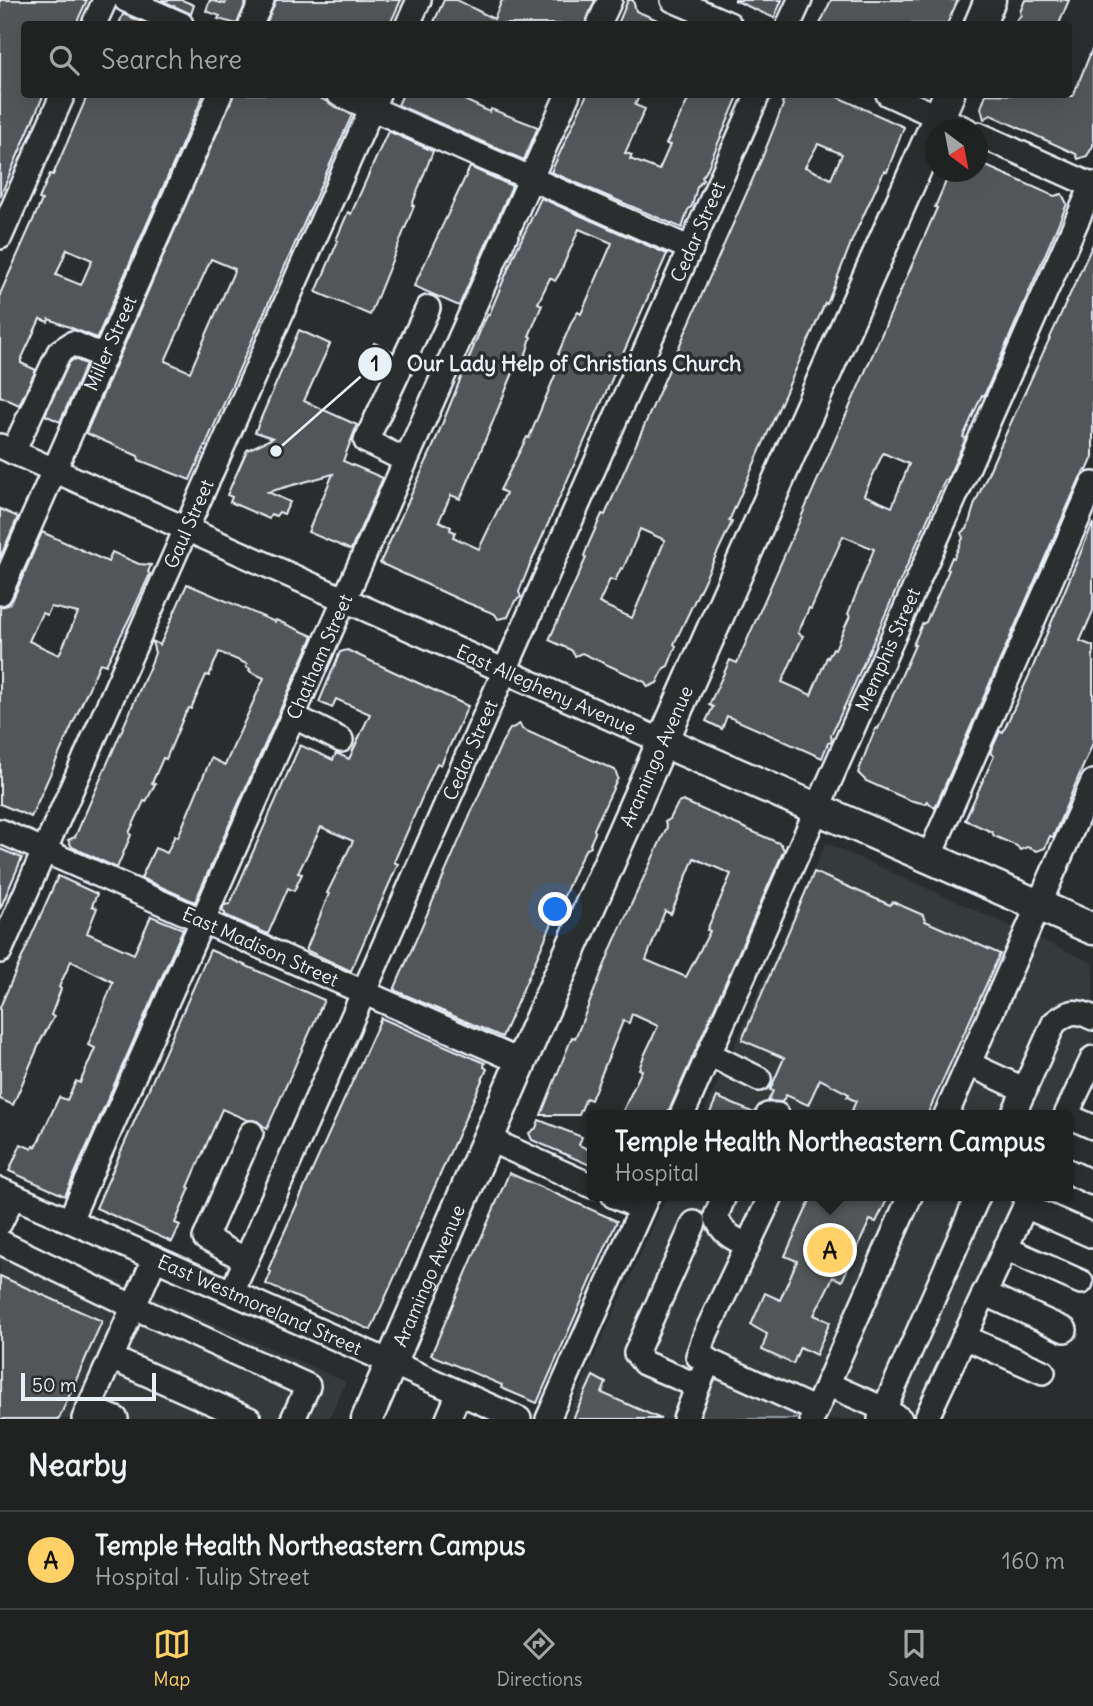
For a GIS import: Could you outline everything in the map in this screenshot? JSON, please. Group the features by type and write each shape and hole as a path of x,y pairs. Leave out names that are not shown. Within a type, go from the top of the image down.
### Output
{"main road":[{"path":"980,21 990,0"},
{"name":"Aramingo Avenue","path":"367,1419 521,1062 944,106"},
{"name":"East Allegheny Avenue","path":"664,742 1093,929"}],"street":[{"path":"95,21 105,0"},
{"path":"126,0 174,21"},
{"path":"252,21 262,0"},
{"path":"409,21 419,0"},
{"path":"600,21 610,0"},
{"path":"673,0 722,21"},
{"path":"790,21 800,0"},
{"path":"0,237 61,98"},
{"name":"Miller Street","path":"0,593 218,98"},
{"path":"357,98 375,102 530,180 691,249"},
{"name":"Chatham Street","path":"70,1220 566,98"},
{"name":"Cedar Street","path":"232,1292 756,98"},
{"path":"907,98 944,106 956,119"},
{"name":"Gaul Street","path":"0,951 375,102"},
{"path":"988,139 1093,186"},
{"name":"Memphis Street","path":"684,1110 1093,186"},
{"path":"405,460 366,441 428,308"},
{"path":"6,449 59,352 73,343 104,357"},
{"name":"East Allegheny Avenue","path":"6,449 664,742"},
{"path":"929,857 1093,484"},
{"path":"293,716 341,740"},
{"path":"948,1110 1093,782"},
{"name":"East Madison Street","path":"0,831 521,1062"},
{"path":"1015,1110 1054,1023 1066,1013 1078,1010 1093,1018"},
{"path":"709,1055 759,1079"},
{"path":"969,1063 1025,1090"},
{"path":"1069,1110 1091,1066"},
{"path":"1073,1118 1093,1127"},
{"path":"246,1260 205,1238 251,1133"},
{"path":"488,1139 587,1184"},
{"path":"1073,1173 1093,1183"},
{"path":"0,1223 6,1193"},
{"name":"East Westmoreland Street","path":"6,1193 519,1419"},
{"path":"722,1201 716,1216 720,1228 730,1238 748,1245"},
{"path":"769,1201 706,1333 698,1356 814,1415 908,1201"},
{"path":"827,1384 888,1416 976,1201"},
{"path":"926,1419 1027,1201 1093,1236"},
{"path":"548,1419 644,1202"},
{"path":"694,1223 636,1353 644,1363 698,1386"},
{"path":"0,1242 134,1307 308,1386 293,1419"},
{"path":"1005,1248 1081,1282"},
{"path":"116,1419 87,1413 155,1258"},
{"path":"984,1293 1065,1330"},
{"path":"964,1338 1043,1372"},
{"path":"111,1358 249,1419"},
{"path":"685,1419 709,1360"},
{"path":"448,1419 459,1393"}],"shaded area":[{"path":"826,843 1093,963 1093,1082 1073,1126 1073,1110 705,1110"},
{"path":"665,1201 1040,1201 941,1419 566,1419"},
{"path":"0,1229 346,1382 329,1419 0,1419"},
{"path":"719,1379 797,1415 796,1419 694,1419 711,1381"}],"building":[{"path":"0,0 87,0 77,21 21,21 21,98 42,98 0,197"},
{"path":"161,0 182,0 194,5 191,14"},
{"path":"210,0 225,4 227,0 247,0 238,21 218,19 220,16 206,11"},
{"path":"276,0 401,0 391,21 267,21"},
{"path":"444,0 457,0 494,19 502,0 595,0 586,21 434,21"},
{"path":"628,0 633,0 636,11 660,21 619,21"},
{"path":"734,0 782,0 774,18"},
{"path":"831,0 958,0 948,21 821,21"},
{"path":"1025,0 1069,0 1060,21 1016,21"},
{"path":"123,14 140,21 120,21"},
{"path":"1093,47 1093,146 1087,156 1078,159 1076,154 991,115 984,119 981,108 985,98 1072,96"},
{"path":"86,98 202,98 97,338 49,319 48,322 40,319 21,360 21,363 36,370 19,405 0,396 0,294 42,200 39,199 50,174 53,175","holes":["67,249 92,260 81,285 56,275"]},
{"path":"232,98 320,98 352,115 190,480 139,460 138,456 86,433","holes":["211,259 235,269 190,372 165,361"]},
{"path":"401,98 460,98 490,112 491,109 538,127 524,160 398,105"},
{"path":"585,98 638,98 635,105 645,109 625,153 632,155 630,159 659,170 670,145 666,144 689,98 737,98 702,176 703,180 697,187 682,228 551,172"},
{"path":"786,98 840,98 904,127 887,172 884,171 853,238 827,304 825,303 729,521 732,522 674,644 676,646 668,666 664,668 657,683 648,687 645,682 582,653 575,656 571,650 549,640 586,558 584,556 589,543 602,514 605,515","holes":["818,144 842,154 831,179 805,167","640,529 665,540 632,618 599,603 610,579 615,581 621,568 623,569"]},
{"path":"388,131 433,151 370,315 316,292 348,212 351,214"},
{"path":"470,167 512,186 459,306 414,286"},
{"path":"988,167 1054,196 1062,194 1067,204 984,396 982,395 963,437 966,438 831,735 832,742 828,743 822,758 727,716 722,729 706,721 713,707 709,705 730,660 737,663 937,208 935,207 946,182 988,182","holes":["883,453 909,464 892,507 864,495","843,536 874,549 848,614 850,616 835,649 833,648 827,657 811,695 782,682 803,636 798,633"]},
{"path":"541,198 667,254 529,567 519,592 521,597 515,601 508,617 498,619 495,614 380,563 432,449","holes":["579,229 612,243 581,314 578,312 572,321 558,354 563,356 529,438 527,437 500,490 506,493 479,549 453,537 455,532 450,530 451,527 439,521 451,495 460,499 465,489 516,366 520,368 527,351 531,337 529,336 542,305 538,303 550,278 555,281 560,273"]},
{"path":"1093,244 1093,457 1087,471 1085,470 1080,478 935,808 927,801 926,804 909,800 866,781 858,773 922,624 926,622 952,557 954,558 963,538 961,533 967,529 975,503 997,453"},
{"path":"299,330 330,344 304,401 357,425 343,461 383,478 351,550 308,532 333,474 268,492 290,502 284,514 271,514 269,519 230,502 232,497 227,495 247,450 273,438 255,432"},
{"path":"374,343 392,351 381,376 364,368"},
{"path":"74,359 86,364 60,422 45,415 69,363"},
{"path":"0,509 18,517 0,558"},
{"path":"1093,523 1093,611 1080,641 1093,646 1093,743 1053,837 1050,836 1045,848 1037,851 1027,847 1020,850 994,836 992,832 965,820 994,756 990,753 1000,731 1003,732 1032,669"},
{"path":"42,532 108,562 112,552 139,564 151,565 148,572 150,574 106,665 100,663 31,817 0,804 0,607 8,605","holes":["51,607 78,613 59,655 29,641 42,613 47,615"]},
{"path":"187,584 313,636 195,902 141,878 155,848 167,853 175,835 178,837 211,758 225,765 264,678 249,671 247,664 219,652 191,709 189,708 184,716 166,759 163,758 152,783 155,784 129,833 131,835 117,868 72,847 68,840 75,837 150,666 155,653 152,641 160,645"},
{"path":"347,650 468,706 441,765 437,763 394,862 398,864 351,971 306,950 329,894 327,893 353,841 321,827 298,873 302,874 294,891 288,888 268,934 225,915 222,911 224,905 230,904 300,745 333,760 336,753 349,759 370,714 336,699 332,708 319,702 340,652"},
{"path":"520,724 522,729 615,770 618,778 594,829 591,847 585,850 578,864 502,1037 394,990 502,742 510,729"},
{"path":"683,801 781,844 784,850 669,1110 623,1110 658,1026 632,1014 629,1023 623,1021 591,1100 586,1098 579,1115 541,1115 572,1037 575,1038 613,944 667,827 665,822 670,819 678,803","holes":["694,858 731,874 707,930 710,931 686,977 646,960 665,911 671,914"]},
{"path":"0,849 22,858 0,909"},
{"path":"814,872 890,905 893,902 923,915 925,921 1000,954 929,1110 852,1110 856,1101 847,1097 849,1094 820,1079 808,1105 786,1095 782,1102 768,1101 784,1058 742,1040"},
{"path":"58,876 97,894 92,906 97,908 87,933 134,954 151,916 183,929 65,1196 9,1171 21,1144 32,1149 33,1146 36,1147 59,1097 67,1100 76,1081 80,1083 95,1048 88,1045 113,982 71,961 59,987 61,989 51,1015 54,1017 13,1105 0,1099 0,1007"},
{"path":"210,950 324,1000 267,1129 257,1121 247,1120 222,1109 188,1187 190,1188 175,1223 180,1225 172,1242 96,1208"},
{"path":"381,1018 485,1063 484,1067 487,1069 371,1330 266,1284 271,1272 268,1270 279,1244"},
{"path":"717,1097 747,1110 711,1110"},
{"path":"539,1120 582,1137 579,1145 587,1149 587,1164 532,1140 529,1133 536,1128"},
{"path":"509,1173 617,1221 537,1403 431,1355"},
{"path":"810,1201 886,1201 876,1222 870,1220 842,1281 833,1277 814,1315 830,1322 816,1355 800,1347 793,1364 762,1350 767,1334 751,1325 765,1293 780,1300 797,1261 785,1256"},
{"path":"0,1276 102,1321 59,1419 0,1419"},
{"path":"593,1376 606,1383 602,1393 661,1419 573,1419"}],"place":[{"name":"Our Lady Help of Christians Church","path":"276,451"},
{"name":"Temple Health Northeastern Campus","path":"830,1250"}]}
